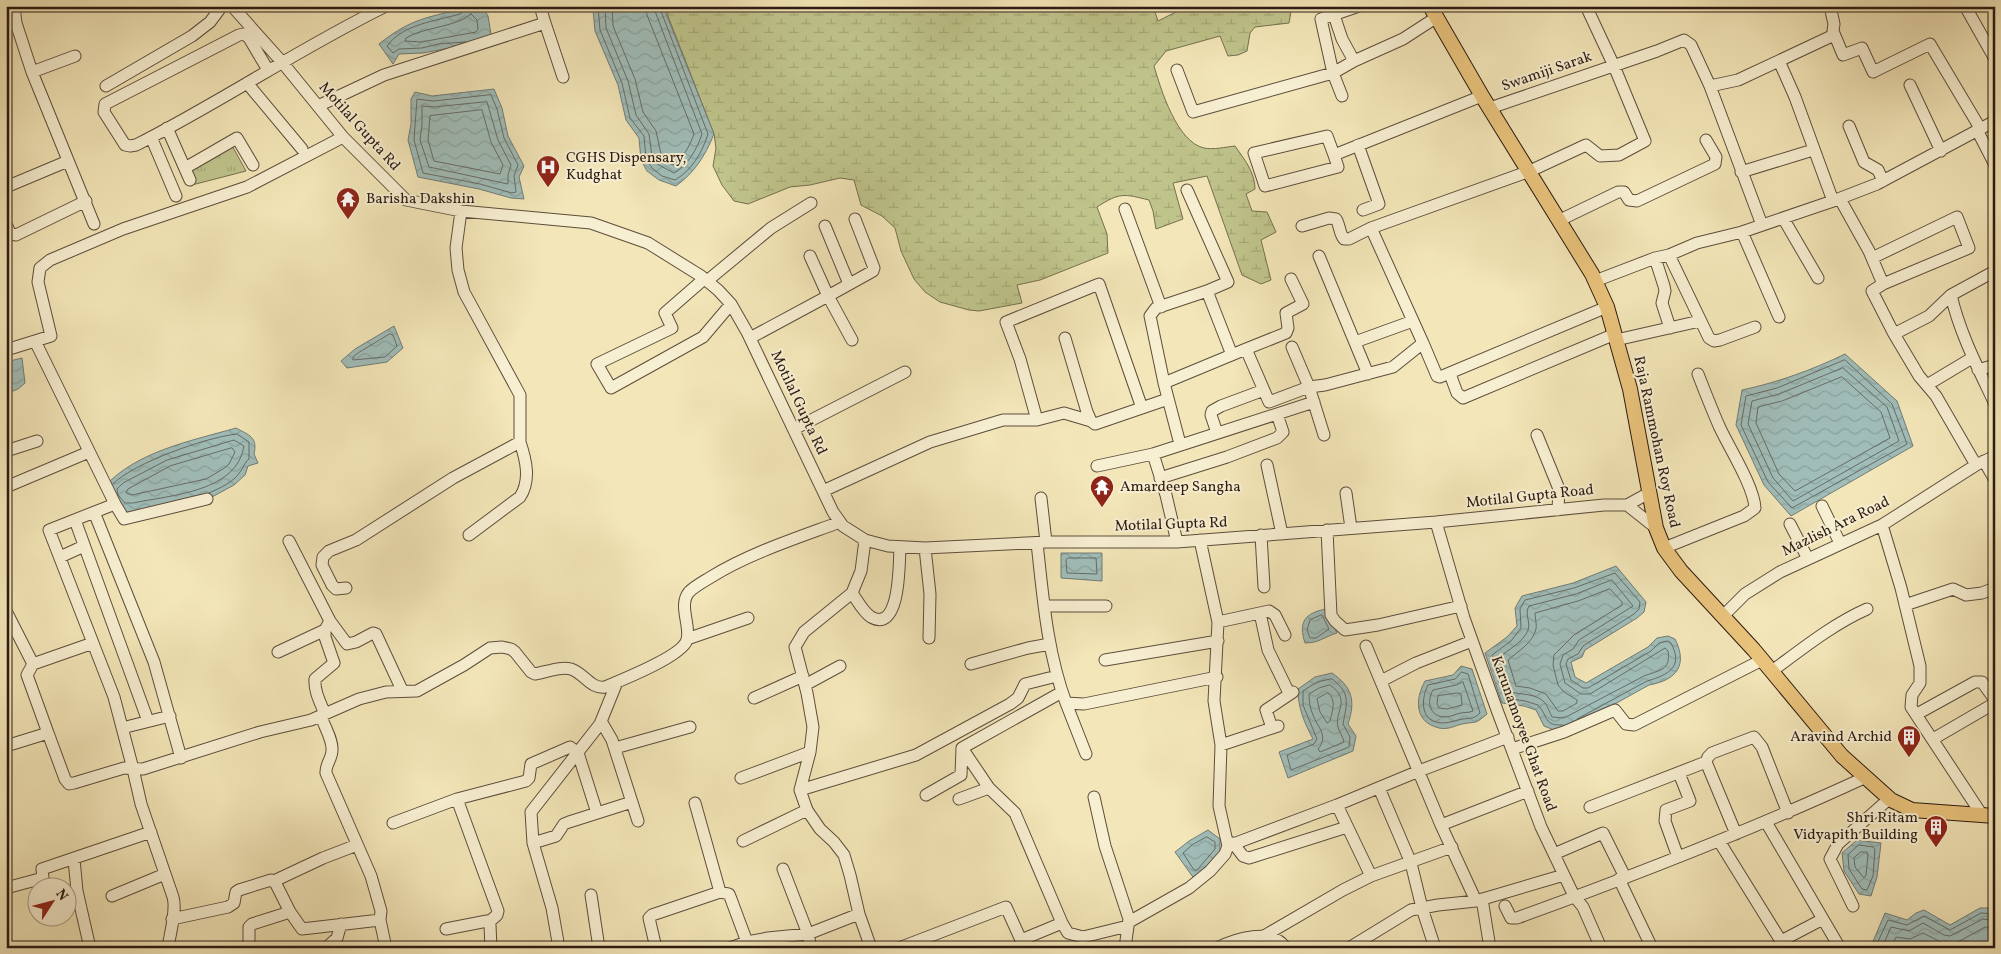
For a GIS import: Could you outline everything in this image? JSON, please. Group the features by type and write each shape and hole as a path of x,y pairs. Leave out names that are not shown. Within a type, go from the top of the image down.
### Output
{"main road":[{"name":"Raja Rammohan Roy Road","path":"1434,12 1486,102 1560,220 1595,281 1608,308 1630,389 1656,528 1664,548 1680,571 1772,671 1842,756 1890,798 1912,810 1989,815"}],"street":[{"path":"14,6 16,23 32,72 94,224"},
{"path":"106,86 192,36 210,22 222,6"},
{"path":"268,70 248,38 244,34 239,35 104,104 104,112 125,145 130,146 151,137 338,30 386,6"},
{"path":"540,6 564,77"},
{"path":"1342,96 1333,73 1321,19 1333,10 1359,6"},
{"path":"1586,6 1614,66"},
{"path":"1830,6 1834,35 1843,55 1862,48 1873,72 1930,44 1978,129 1995,165"},
{"path":"1965,6 1995,58"},
{"name":"Motilal Gupta Rd","path":"236,7 343,137 406,200 461,211 592,223 648,243 706,280 731,304 750,338 833,512 843,526 865,540 888,546 925,548 1041,542 1177,542 1436,522"},
{"path":"1333,10 1342,39 1354,61"},
{"path":"1177,70 1193,112 1333,73 1354,61 1403,39 1434,12"},
{"path":"318,106 384,75 545,24"},
{"path":"1762,225 1710,86 1738,80 1834,35"},
{"name":"Swamiji Sarak","path":"1334,155 1358,145 1486,102 1614,66 1684,40 1691,45 1710,86"},
{"path":"32,72 75,56"},
{"path":"1779,61 1795,97 1813,150 1836,200 1872,258 1882,284"},
{"name":"Swamiji Sarak","path":"1530,171 1586,145 1600,156 1619,155 1645,141 1614,66"},
{"path":"247,83 302,149"},
{"path":"1910,85 1941,151"},
{"path":"1595,281 1697,243 1742,232 1836,200 1883,181 1995,121"},
{"path":"1849,126 1864,162 1878,170 1883,181"},
{"path":"167,128 190,180"},
{"path":"1327,136 1334,155 1338,167 1265,186 1254,153 1327,136"},
{"path":"151,137 176,196"},
{"path":"6,350 51,336 38,282 40,268 50,260 123,229 247,187 343,137"},
{"path":"185,168 237,138 253,165"},
{"path":"1560,220 1618,192 1624,192 1629,200 1637,201 1678,184 1715,164 1716,157 1706,140"},
{"path":"1358,145 1379,204 1363,210"},
{"path":"1741,172 1813,150"},
{"path":"6,187 68,161"},
{"path":"1302,226 1329,218 1336,219 1344,239 1348,239 1371,228 1530,171"},
{"path":"1180,444 1164,383 1150,316 1153,310 1228,282 1187,190"},
{"path":"6,224 10,233 16,235 86,201"},
{"path":"731,304 703,337 611,388 597,364 672,328 665,313 771,228 811,203"},
{"path":"1125,209 1161,307"},
{"path":"461,211 456,248 458,270 464,292 520,395 520,442 526,463 527,478 525,490 520,497 469,535"},
{"path":"1872,258 1956,217 1969,248 1882,284 1872,291 1894,334 1980,463 1995,480"},
{"path":"1783,218 1818,278"},
{"path":"750,338 868,275 874,269 855,219"},
{"path":"825,226 849,284"},
{"path":"1371,228 1437,376 1450,374 1608,308"},
{"path":"1742,232 1779,317"},
{"path":"1669,254 1709,338 1714,341 1755,327"},
{"path":"810,256 828,296 852,340"},
{"path":"1319,256 1368,374"},
{"path":"1655,258 1664,286 1665,291 1662,303 1670,328"},
{"path":"1894,334 1930,316 1951,295 1995,271"},
{"path":"1164,383 1286,333 1288,328 1286,313 1303,304 1292,278"},
{"path":"1037,420 1020,359 1006,322 1098,284 1142,408"},
{"path":"1207,291 1232,355"},
{"path":"1951,295 1956,320 1995,404"},
{"path":"1355,342 1413,321"},
{"path":"1450,374 1457,393 1463,398 1616,337 1700,321"},
{"path":"1065,338 1091,421"},
{"path":"35,341 124,519 207,499"},
{"path":"1246,349 1269,402 1309,388 1393,366 1423,343"},
{"path":"1292,347 1309,388 1324,435"},
{"path":"1928,385 1972,358"},
{"path":"1978,370 1995,365"},
{"path":"794,430 905,372"},
{"path":"1664,548 1744,516 1755,508 1751,494 1720,428 1698,374"},
{"path":"1217,433 1211,415 1212,411 1264,390"},
{"path":"823,491 930,442 1003,420 1037,420 1064,413 1095,424 1103,423 1168,399"},
{"path":"1097,466 1152,454 1314,402"},
{"path":"1160,478 1227,457 1277,438 1283,432 1277,414"},
{"path":"1537,435 1559,490 1558,510"},
{"path":"6,451 37,440"},
{"path":"346,588 336,589 322,565 323,557 329,551 356,540 453,478 520,442"},
{"path":"6,486 89,452"},
{"path":"1152,454 1177,542"},
{"name":"Mazlish Ara Road","path":"1722,617 1745,594 1780,572 1882,525 1980,463 1995,456"},
{"path":"1267,465 1282,534"},
{"path":"1346,493 1351,528"},
{"name":"Motilal Gupta Road","path":"1436,522 1604,505 1627,505 1649,493"},
{"path":"1041,498 1044,606 1050,644 1057,676 1086,754"},
{"path":"115,504 49,530 114,697 134,769 140,804 176,907 172,918 168,948"},
{"path":"1627,505 1656,528"},
{"path":"1822,506 1840,543"},
{"path":"94,512 154,662 181,758"},
{"path":"75,520 148,721"},
{"path":"93,643 33,664 27,674 65,779 69,784 124,768 143,769 260,732 311,720 358,699 402,690 417,691 490,648 502,647 515,652 531,672 535,674 568,669 573,670 599,688 617,682 678,652 683,647 687,639 685,620 686,596 695,586 722,570 765,551 840,522"},
{"name":"Karunamoyee Ghat Road","path":"1436,522 1472,641 1528,791 1554,854 1574,896 1583,907 1601,948"},
{"path":"1790,524 1808,558"},
{"path":"1882,525 1905,605 1921,672 1920,683 1912,695 1911,707 1989,815"},
{"path":"1327,530 1331,614 1335,621 1345,630 1378,625 1461,606"},
{"path":"1261,535 1264,587"},
{"path":"865,540 861,570 852,593 799,638 795,647 813,727 810,752 800,790 807,810 820,829 844,855 859,914 871,948"},
{"path":"1200,540 1218,622 1214,701 1221,745 1219,806 1231,845 1243,856 1249,858 1348,827"},
{"path":"290,541 328,626 347,644 376,634 402,690"},
{"path":"60,557 84,546"},
{"path":"852,593 866,613 872,618 886,617 891,612 896,597 900,547"},
{"path":"925,548 930,594 929,638"},
{"path":"1905,605 1953,589 1966,595 1982,594 1995,588"},
{"path":"1044,606 1106,606"},
{"path":"1772,671 1806,645 1848,618 1867,609"},
{"path":"6,611 33,664"},
{"path":"1218,622 1272,612 1285,635"},
{"path":"1221,745 1275,727 1266,710 1291,691 1268,650 1260,613"},
{"path":"687,639 748,618"},
{"path":"278,652 328,626"},
{"path":"328,626 325,637 334,663 315,679 314,685 333,748 326,773 371,876 381,911 380,920 386,948"},
{"path":"1105,660 1218,641"},
{"path":"1381,681 1416,663 1472,641"},
{"path":"971,664 1028,648 1050,644"},
{"path":"1366,646 1441,825 1479,900 1490,948"},
{"path":"1512,749 1564,732 1615,710 1626,724 1634,725 1762,660"},
{"path":"754,698 804,681 840,666"},
{"path":"800,790 916,755 1010,704 1018,698 1025,684 1057,676"},
{"path":"962,748 1064,697 1084,704 1216,677"},
{"path":"559,948 552,908 533,843 530,812 578,753 601,721 617,682"},
{"path":"1917,714 1975,682 1982,682 1995,702 1933,739"},
{"path":"122,728 170,716"},
{"path":"601,721 615,748 638,821"},
{"path":"615,748 690,727"},
{"path":"6,746 48,733"},
{"path":"962,748 989,788 1015,813 1068,933 1083,937 1128,924 1189,888 1210,871 1231,845 1337,805 1419,770 1508,737"},
{"path":"1590,807 1706,762 1712,753 1754,737 1762,747 1788,813"},
{"path":"393,823 458,799 526,781 529,778 531,764 567,748 574,748 578,753 596,813"},
{"path":"926,795 961,775 962,748"},
{"path":"741,778 810,752"},
{"path":"1706,762 1736,834"},
{"path":"1678,857 1664,821 1666,810 1690,801 1679,773"},
{"path":"1506,906 1509,916 1514,919 1719,841 1866,778"},
{"path":"959,799 989,788"},
{"path":"1379,788 1411,863 1422,908 1435,948"},
{"path":"1441,825 1528,791"},
{"path":"1094,797 1102,838 1128,924 1125,948"},
{"path":"1853,906 1830,859 1838,844 1890,798"},
{"path":"446,929 484,921 489,922 497,916 498,911 458,799"},
{"path":"533,843 556,836 564,824 632,802"},
{"path":"695,803 720,892"},
{"path":"1337,805 1371,876"},
{"path":"743,841 807,810"},
{"path":"1766,822 1837,943"},
{"path":"6,888 43,878 42,869 151,832"},
{"path":"1554,854 1603,833 1652,948"},
{"path":"1719,841 1781,941 1823,918"},
{"path":"172,918 228,907 234,903 236,892 239,890 267,880 274,881 323,858 357,845"},
{"path":"1217,948 1228,942 1264,936 1371,876 1452,847"},
{"path":"74,859 77,891 90,948"},
{"path":"783,869 808,934 811,948"},
{"path":"112,896 165,874"},
{"path":"1349,948 1411,910 1479,900 1564,875"},
{"path":"274,881 290,912 302,929 380,920"},
{"path":"656,948 649,918 652,915 720,892 729,894 747,942"},
{"path":"591,895 599,948"},
{"path":"899,948 1006,907 1021,940 1062,923"},
{"path":"248,948 249,927 252,924 290,912"},
{"path":"730,948 747,942 808,934 859,914"},
{"path":"489,922 490,948"},
{"path":"326,948 337,938 341,924"},
{"path":"1264,936 1283,943 1286,948"}],"green space":[{"path":"664,6 1153,6 1158,21 1176,12 1181,6 1292,6 1289,23 1255,27 1250,33 1247,51 1238,55 1228,56 1220,36 1166,51 1154,66 1166,101 1178,126 1186,136 1194,144 1204,148 1216,149 1235,146 1248,166 1255,183 1255,189 1246,194 1252,211 1267,212 1276,232 1261,240 1271,280 1261,284 1242,275 1207,176 1173,183 1183,219 1156,229 1149,200 1134,196 1122,196 1111,199 1097,207 1107,234 1108,253 1040,280 1017,285 1022,303 979,311 940,302 925,292 914,279 901,251 895,228 882,216 861,205 854,180 840,178 810,185 790,187 748,204 734,201 722,185 713,166 716,148 714,134"},
{"path":"230,142 246,171 188,186 183,165"}],"water":[{"path":"463,6 482,6 488,16 491,34 482,42 423,53 399,54 393,64 379,44 389,36 416,21 458,10"},
{"path":"596,6 663,6 714,134 699,163 676,186 659,180 647,171 641,160 639,138 626,120 618,85 595,31 593,9"},
{"path":"494,89 502,108 508,136 524,166 519,177 524,199 511,198 479,189 418,177 408,140 411,124 411,99 415,92 432,96"},
{"path":"394,326 403,348 387,362 347,368 341,361 355,349"},
{"path":"1845,354 1897,401 1913,446 1791,516 1764,485 1736,425 1742,390 1795,375"},
{"path":"22,358 25,383 18,389 6,394 6,362"},
{"path":"236,428 253,440 255,444 254,454 258,463 248,466 245,475 234,485 212,497 134,514 120,514 104,487 132,464 148,456 183,443"},
{"path":"1061,553 1102,553 1102,581 1061,578"},
{"path":"1616,566 1646,602 1644,612 1585,650 1582,657 1571,662 1575,677 1586,683 1648,647 1657,638 1668,636 1675,639 1679,648 1680,664 1673,675 1659,683 1649,685 1568,730 1554,730 1544,726 1536,710 1502,703 1485,653 1507,637 1517,626 1515,608 1522,596 1573,583"},
{"path":"1326,609 1337,633 1318,641 1305,643 1302,629 1305,620 1313,613"},
{"path":"1461,666 1472,669 1487,714 1476,722 1448,728 1439,728 1431,725 1421,715 1418,702 1425,681 1453,675"},
{"path":"1332,673 1348,689 1352,701 1348,724 1356,736 1353,751 1288,778 1279,752 1313,739 1302,715 1298,689 1315,677"},
{"path":"1208,830 1220,839 1220,851 1195,880 1175,852"},
{"path":"1857,840 1881,843 1877,877 1871,896 1859,894 1844,871 1842,853"},
{"path":"1980,908 1995,910 1995,948 1855,948 1855,945 1872,944 1885,913 1907,920 1924,910 1950,925"}],"place":[{"name":"CGHS Dispensary, Kudghat","path":"548,188"},
{"name":"Barisha Dakshin","path":"348,220"},
{"name":"Amardeep Sangha","path":"1102,508"},
{"name":"Aravind Archid","path":"1909,758"},
{"name":"Shri Ritam Vidyapith Building","path":"1936,848"}]}
